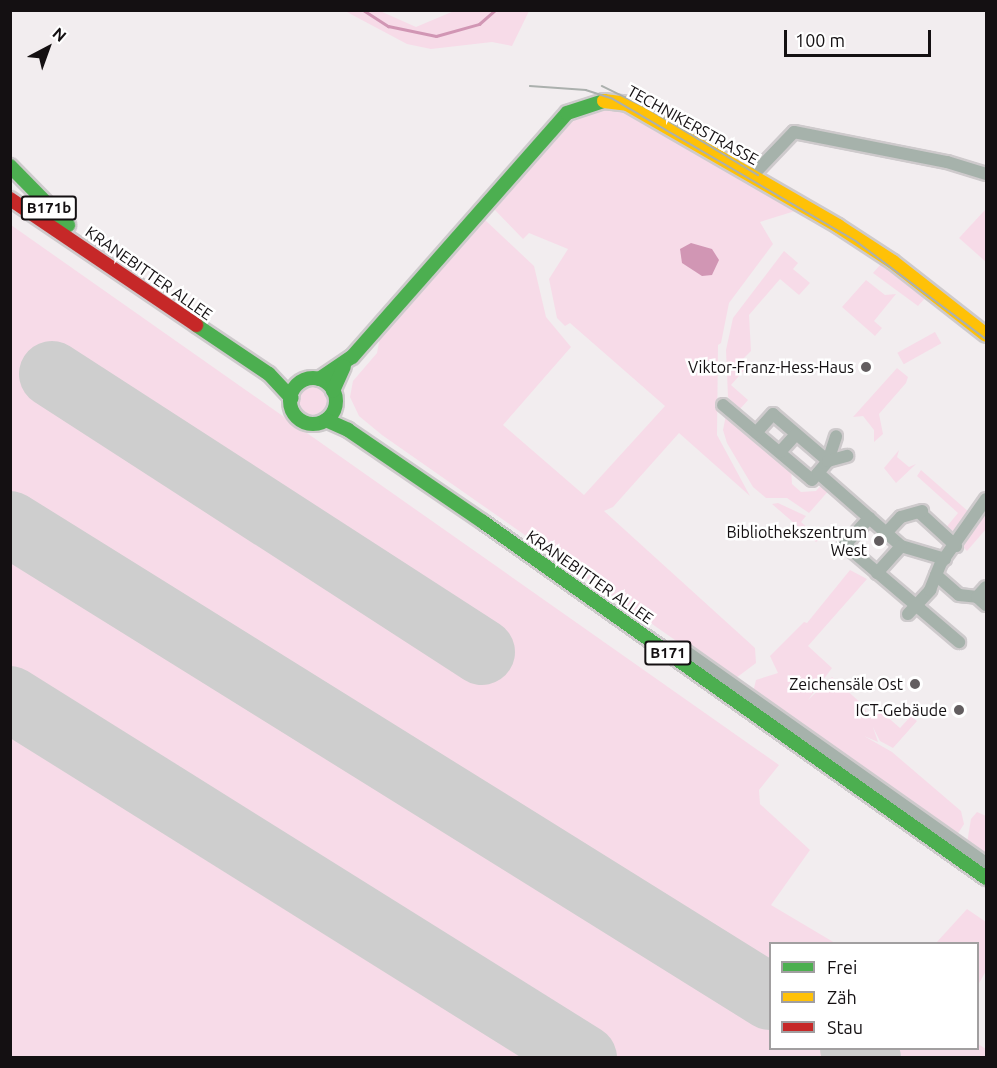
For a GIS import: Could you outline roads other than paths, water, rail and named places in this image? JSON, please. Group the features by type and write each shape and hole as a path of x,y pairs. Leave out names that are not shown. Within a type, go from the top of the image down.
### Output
{"main road":[{"name":"TECHNIKERSTRASSE","path":"333,391 344,366 563,118 581,104 604,100 627,104 881,254 987,335"},
{"name":"B171b","path":"10,166 86,249"},
{"name":"KRANEBITTER ALLEE","path":"10,198 268,374 291,398"},
{"name":"TECHNIKERSTRASSE","path":"319,379 344,366"},
{"name":"KRANEBITTER ALLEE","path":"268,374 300,382"},
{"name":"B171","path":"300,382 319,379"},
{"path":"319,379 333,391"},
{"path":"291,398 300,382"},
{"name":"B171","path":"333,391 335,408"},
{"name":"B171","path":"291,398 293,412 303,422 326,420"},
{"name":"KRANEBITTER ALLEE","path":"335,408 348,430"},
{"path":"326,420 335,408"},
{"name":"KRANEBITTER ALLEE","path":"326,420 348,430 987,878"}],"street":[{"path":"752,176 794,132 947,162 987,174"},
{"path":"723,405 812,480 828,461 836,436"},
{"path":"757,432 773,414 828,461"},
{"path":"780,452 796,434"},
{"path":"828,461 847,456"},
{"path":"818,473 901,546 945,559"},
{"path":"908,614 987,499"},
{"path":"886,533 900,515 921,512 956,546"},
{"path":"869,518 845,545 959,642"},
{"path":"877,573 901,546"},
{"path":"936,575 959,595 982,601 987,587"},
{"path":"684,650 987,863"}],"waterway":[{"path":"363,10 388,26 436,36 479,24 495,10"}],"tram line":[{"path":"530,86 586,90 613,99 856,241 986,339"},
{"path":"602,86 647,108 758,175"}],"place":[{"name":"Viktor-Franz-Hess-Haus","path":"866,367"},
{"name":"Bibliothekszentrum West","path":"879,541"},
{"name":"Zeichensäle Ost","path":"915,684"},
{"name":"ICT-Gebäude","path":"959,710"}]}
